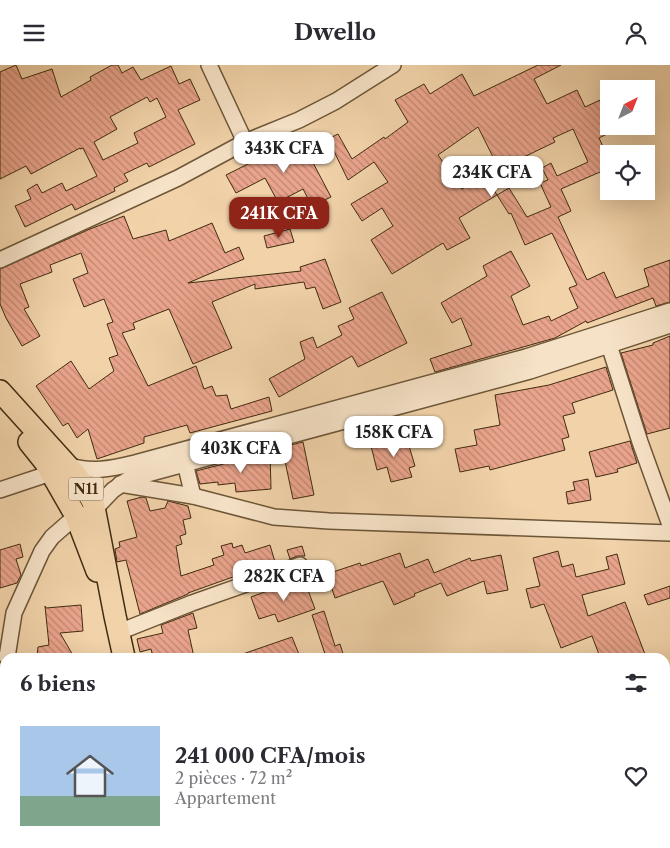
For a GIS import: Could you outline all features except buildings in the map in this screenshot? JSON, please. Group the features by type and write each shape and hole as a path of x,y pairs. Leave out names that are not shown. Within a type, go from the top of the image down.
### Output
{"highway":[{"name":"N11","path":"0,391 56,471"},
{"name":"N11","path":"0,410 45,462 56,471 84,486 86,513 123,653"}],"street":[{"path":"208,65 245,143"},
{"path":"0,260 178,178 245,143 299,120 336,101 393,65"},
{"path":"0,490 56,471 105,470 135,463 526,357 670,311"},
{"path":"9,653 14,613 35,565 52,537 86,513 120,484 140,475 530,371 670,325"},
{"path":"609,345 640,442 670,525"},
{"path":"186,463 193,496"},
{"path":"120,484 193,496 274,517 329,521 670,533"},
{"path":"117,624 200,600 300,565"}]}
